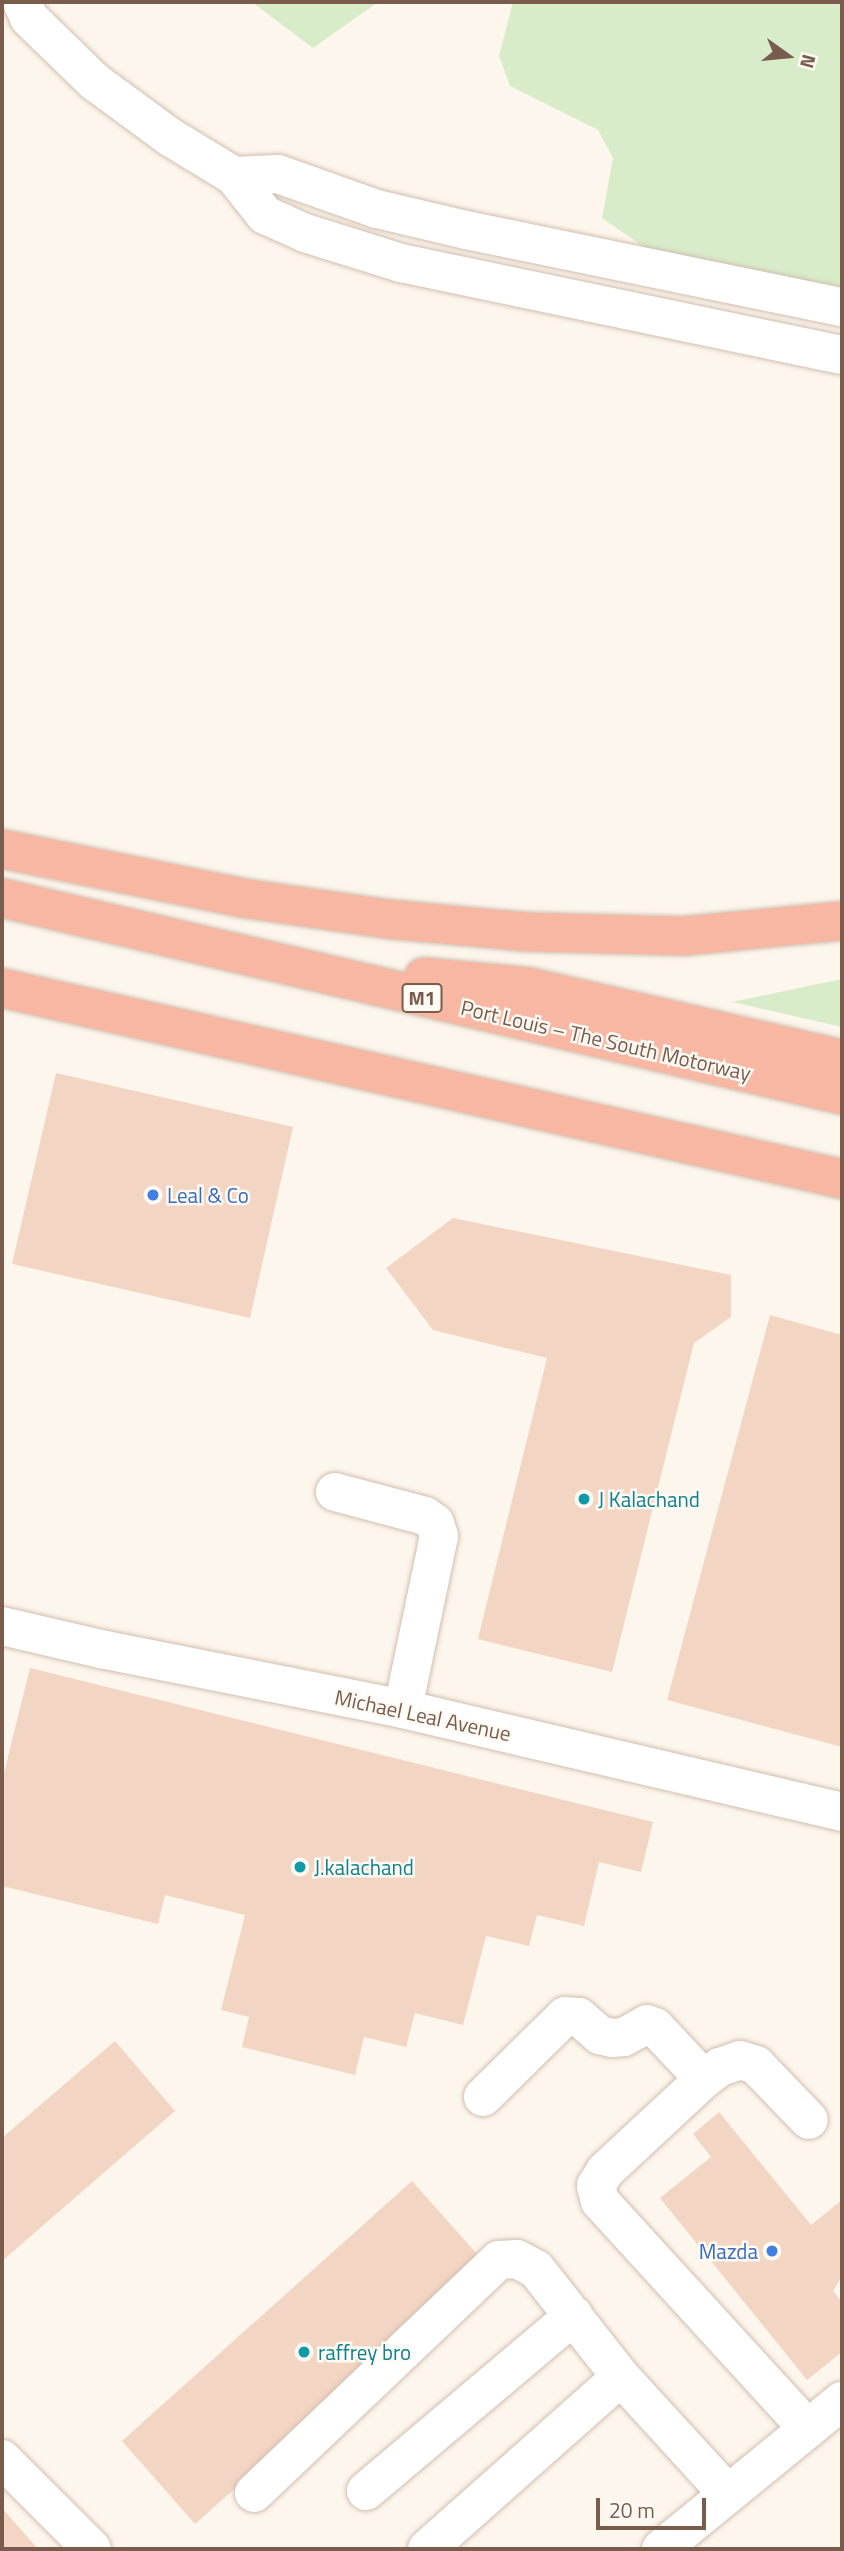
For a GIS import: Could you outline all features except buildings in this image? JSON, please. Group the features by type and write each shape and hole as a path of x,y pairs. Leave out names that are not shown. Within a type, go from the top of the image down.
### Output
{"highway":[{"path":"2,849 242,898 387,919 527,932 683,936 842,921"},
{"name":"Port Louis – The South Motorway","path":"2,898 842,1095"},
{"path":"272,963 529,987 842,1059"},
{"path":"2,988 842,1179"}],"street":[{"path":"17,10 94,82 170,137 234,176 265,215 347,247 438,271 842,355"},
{"path":"234,176 278,174 377,209 466,230 842,307"},
{"path":"335,1492 425,1516 436,1523 439,1536 403,1709"},
{"name":"Michael Leal Avenue","path":"2,1626 101,1649 403,1709 842,1812"},
{"path":"483,2097 565,2016 579,2017 600,2035 612,2038 624,2038 647,2024 655,2027 704,2079"},
{"path":"808,2429 600,2201 596,2186 605,2171 704,2079 720,2067 740,2060 756,2065 809,2120"},
{"path":"254,2493 499,2260 517,2259 536,2269 621,2377 727,2493"},
{"path":"366,2491 574,2315"},
{"path":"427,2549 621,2377"},
{"path":"661,2549 842,2400"},
{"path":"2,2459 92,2549"}],"green space":[{"path":"252,2 378,2 313,48"},
{"path":"513,2 842,2 842,291 654,254 602,218 613,158 598,130 510,86 499,56"},
{"path":"842,979 842,1027 732,1002"}],"place":[{"name":"Leal & Co","path":"153,1195"},
{"name":"J Kalachand","path":"584,1499"},
{"name":"J.kalachand","path":"300,1867"},
{"name":"Mazda","path":"772,2251"},
{"name":"raffrey bro","path":"304,2352"}]}
